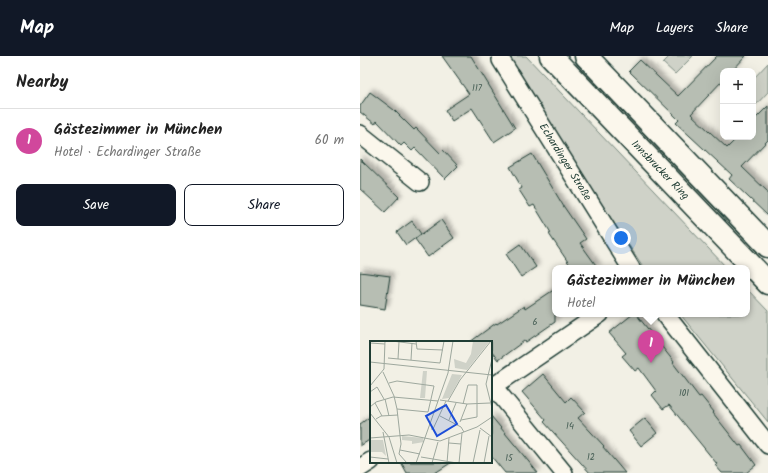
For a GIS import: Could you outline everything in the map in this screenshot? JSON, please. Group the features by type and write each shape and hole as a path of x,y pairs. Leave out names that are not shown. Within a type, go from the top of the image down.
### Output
{"main road":[{"name":"Innsbrucker Ring","path":"551,56 768,283"},
{"path":"586,56 768,246"}],"street":[{"name":"Echardinger Straße","path":"501,56 501,60 629,265"},
{"path":"360,134 420,182"},
{"path":"564,473 492,387 596,317"},
{"path":"667,317 768,445"},
{"path":"360,468 370,462"}],"shaded area":[{"path":"511,56 526,56 724,265 642,265 510,66"},
{"path":"670,56 693,56 675,74 663,63"},
{"path":"768,63 768,92 756,105 756,104 756,76"},
{"path":"750,292 768,311 768,422 682,317 750,317"}],"building":[{"path":"442,56 471,56 515,128 494,142 472,108 452,121 445,110 469,94"},
{"path":"717,56 746,56 735,68 720,68 720,83 691,114 727,148 735,140 756,140 756,118 768,106 768,140 742,167 768,192 768,216 729,179 732,175 676,123 679,120 629,71 640,60 678,96"},
{"path":"370,92 394,110 414,130 416,128 440,153 443,150 458,166 445,179 415,148 412,151 404,143 401,146 377,121 375,124 360,112 360,106"},
{"path":"532,154 564,207 586,239 580,243 596,265 570,265 549,234 551,233 534,205 530,207 519,190 522,188 510,167"},
{"path":"360,159 399,197 385,212 360,189"},
{"path":"441,220 454,238 428,257 415,239"},
{"path":"412,221 421,234 406,245 397,232"},
{"path":"520,244 536,267 521,277 506,254"},
{"path":"360,272 390,276 385,309 360,305"},
{"path":"552,291 552,317 555,317 555,322 526,342 524,341 498,360 492,352 492,341 471,341 496,323 497,324 524,306 525,309"},
{"path":"629,317 638,317 674,362 673,363 699,397 701,396 739,446 741,445 756,465 746,473 722,473 715,465 717,464 669,405 663,409 652,395 656,391 639,368 635,371 622,356 626,353 609,333"},
{"path":"543,374 566,402 571,397 585,412 578,418 604,446 603,447 625,473 590,473 544,422 546,420 522,392"},
{"path":"370,417 370,440 360,446 360,424"},
{"path":"492,417 538,473 505,473 492,457"},
{"path":"645,418 657,433 641,446 629,431"},
{"path":"402,463 450,463 435,473 407,473"}],"place":[{"name":"Gästezimmer in München","path":"651,363"}]}
